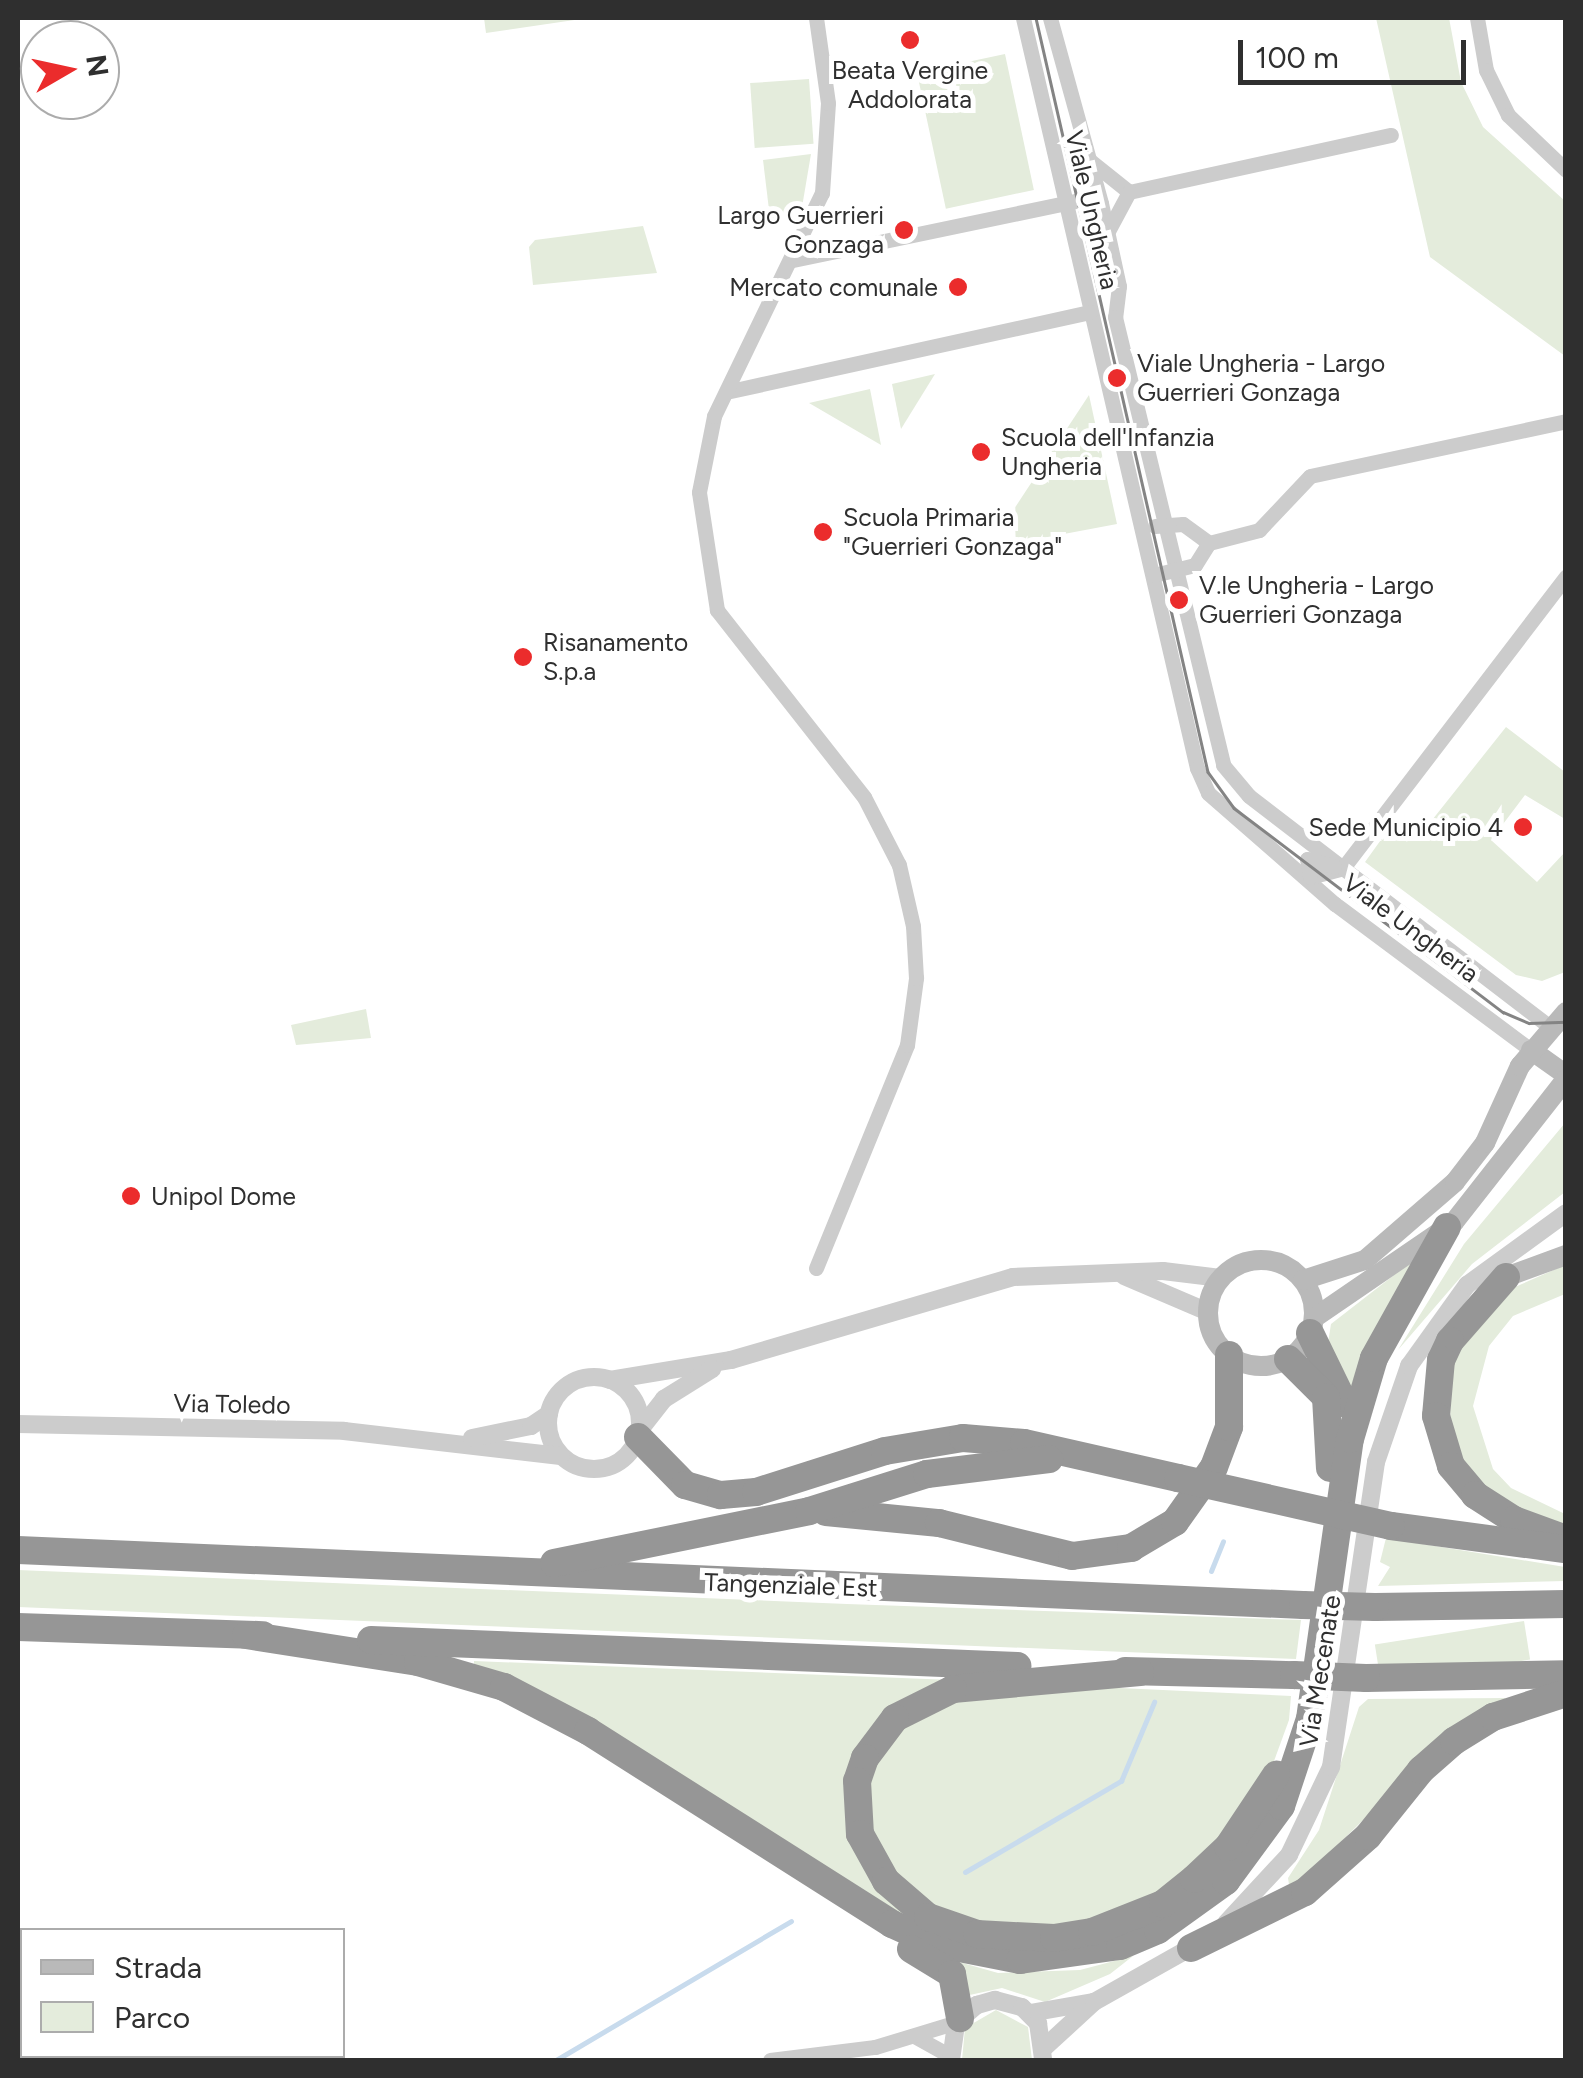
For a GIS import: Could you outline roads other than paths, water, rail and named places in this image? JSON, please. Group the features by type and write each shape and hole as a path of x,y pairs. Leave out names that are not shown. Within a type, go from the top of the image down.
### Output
{"highway":[{"path":"246,1635 418,1662 504,1686 736,1824 892,1924 972,1954 1070,1957 1120,1946 1182,1915 1254,1850 1298,1767 1350,1439 1374,1358 1448,1227"},
{"path":"1506,1277 1450,1341 1441,1360 1436,1416 1451,1466 1475,1495 1566,1540"},
{"path":"1312,1326 1341,1389 1350,1439"},
{"path":"810,1512 900,1516 1072,1556 1132,1548 1175,1522 1214,1467 1229,1427 1229,1355"},
{"path":"1140,1672 953,1689 895,1718 865,1758 858,1781 860,1834 886,1881 905,1901 951,1928 1054,1938 1092,1932 1162,1904 1228,1847 1264,1800 1292,1736 1327,1499 1326,1397 1288,1358"},
{"path":"638,1434 685,1485 721,1495 756,1492 885,1451 963,1438 1076,1457 1391,1526 1566,1549"},
{"path":"518,1569 637,1551 810,1512 927,1474 1076,1457"},
{"name":"Tangenziale Est","path":"18,1550 1375,1608 1566,1604"},
{"path":"18,1627 1140,1672 1366,1678 1566,1674"},
{"path":"1190,1948 1306,1892 1368,1836 1420,1770 1454,1741 1493,1717 1566,1693"},
{"path":"736,1824 796,1880 945,1966 956,1984 959,2020"}],"main road":[{"path":"1531,1050 1566,1077 1448,1227 1312,1326 1288,1358 1261,1366 1229,1355 1213,1336 1208,1312 1221,1278 1238,1265 1264,1260 1303,1280 1365,1260 1455,1182 1484,1143 1531,1050 1560,1026"},
{"name":"Via Mecenate","path":"1506,1277 1566,1254"},
{"path":"1303,1280 1312,1326"}],"street":[{"path":"816,18 829,145 815,216 726,392 706,442 699,492 717,610 864,796 899,866 913,926 916,978 907,1045 816,1268"},
{"name":"Viale Ungheria","path":"1023,18 1073,202 1090,312 1202,780 1224,812 1310,877 1335,904 1531,1050"},
{"name":"Viale Ungheria","path":"1050,18 1082,152 1107,233 1120,299 1115,317 1163,524 1180,569 1223,765 1249,796 1560,1026"},
{"path":"1477,18 1486,70 1508,115 1566,170"},
{"path":"1107,233 1130,192 1391,135"},
{"path":"1082,152 1130,192"},
{"path":"793,260 1073,202"},
{"path":"726,392 1090,312"},
{"path":"1154,575 1195,565 1209,543 1259,530 1303,480 1320,472 1566,421"},
{"path":"1143,529 1183,524 1209,543"},
{"path":"1310,877 1342,868 1566,576"},
{"path":"1202,780 1223,765"},
{"name":"Via Mecenate","path":"1044,2054 1094,2002 1190,1948 1262,1887 1322,1795 1339,1732 1376,1462 1410,1366 1467,1284 1566,1213"},
{"path":"446,1442 532,1426 548,1414 570,1384 731,1360 1013,1277 1119,1274 1221,1278"},
{"path":"1119,1274 1208,1312"},
{"name":"Via Mecenate","path":"1410,1366 1461,1311 1506,1277"},
{"path":"446,1442 562,1456 584,1468 605,1468 627,1455 664,1399 731,1360"},
{"path":"610,1380 634,1400 638,1434"},
{"path":"548,1414 550,1436 562,1456"},
{"name":"Via Toledo","path":"18,1424 326,1431 446,1442"},
{"name":"Via Mecenate","path":"959,2020 995,2000 1030,2013 1094,2002"},
{"path":"1030,2013 1044,2054"},
{"path":"770,2060 916,2037 959,2020"},
{"path":"916,2037 951,2058 959,2020"}],"waterway":[{"path":"1211,1571 1223,1541"},
{"path":"965,1872 1121,1781 1154,1702"},
{"path":"556,2060 791,1921"}],"tram line":[{"path":"1036,18 1208,772 1234,808 1503,1012 1529,1023 1566,1022"}],"place":[{"name":"Beata Vergine Addolorata","path":"910,40"},
{"name":"Largo Guerrieri Gonzaga","path":"904,230"},
{"name":"Mercato comunale","path":"958,287"},
{"name":"Viale Ungheria - Largo Guerrieri Gonzaga","path":"1117,378"},
{"name":"Scuola dell'Infanzia Ungheria","path":"981,452"},
{"name":"Scuola Primaria \"Guerrieri Gonzaga\"","path":"823,532"},
{"name":"V.le Ungheria - Largo Guerrieri Gonzaga","path":"1179,600"},
{"name":"Risanamento S.p.a","path":"523,657"},
{"name":"Sede Municipio 4","path":"1523,827"},
{"name":"Unipol Dome","path":"131,1196"}]}
